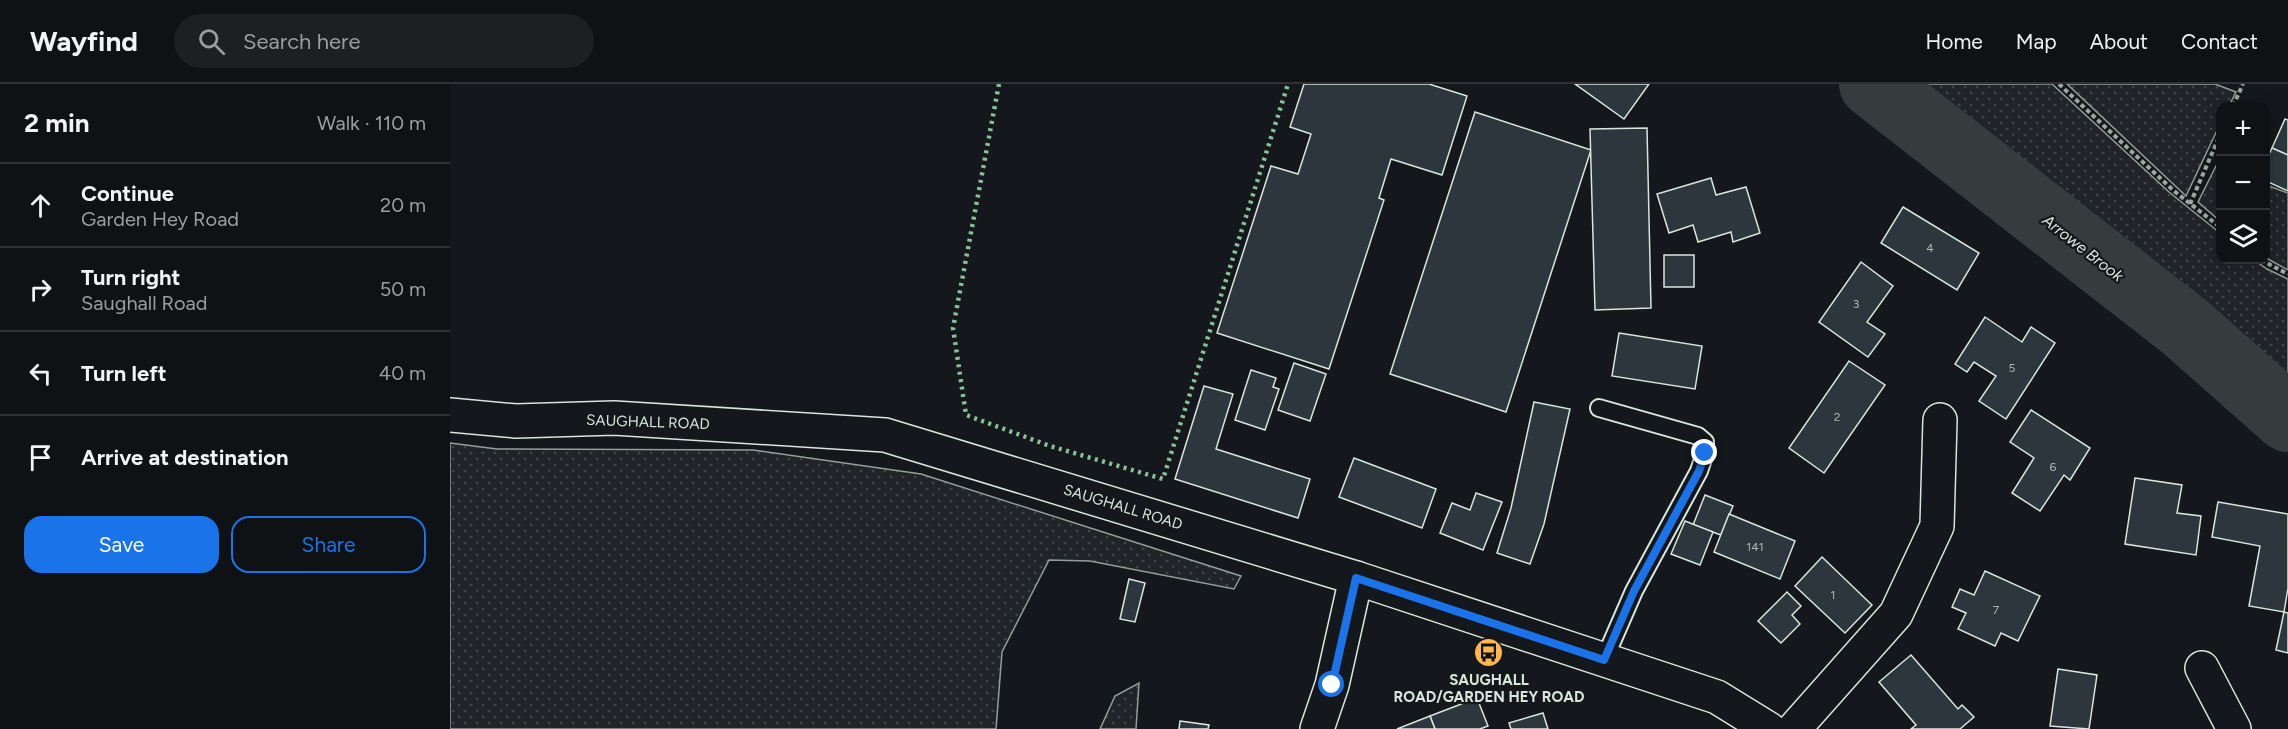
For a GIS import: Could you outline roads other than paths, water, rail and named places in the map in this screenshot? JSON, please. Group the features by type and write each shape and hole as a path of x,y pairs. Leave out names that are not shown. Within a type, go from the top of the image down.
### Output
{"street":[{"name":"SAUGHALL ROAD","path":"450,415 516,421 614,418 885,435 1356,578 1604,660 1717,698 1769,729"},
{"path":"1794,729 1896,614 1937,526 1941,420"},
{"path":"1317,729 1332,685 1356,578"},
{"path":"2202,668 2234,729"}],"lane":[{"path":"1599,408 1698,436 1705,442 1705,453 1699,471 1634,591 1604,660"}],"waterway":[{"name":"Arrowe Brook","path":"1873,84 2185,327 2288,418"}],"place":[{"name":"SAUGHALL ROAD/GARDEN HEY ROAD","path":"1489,653"}]}
